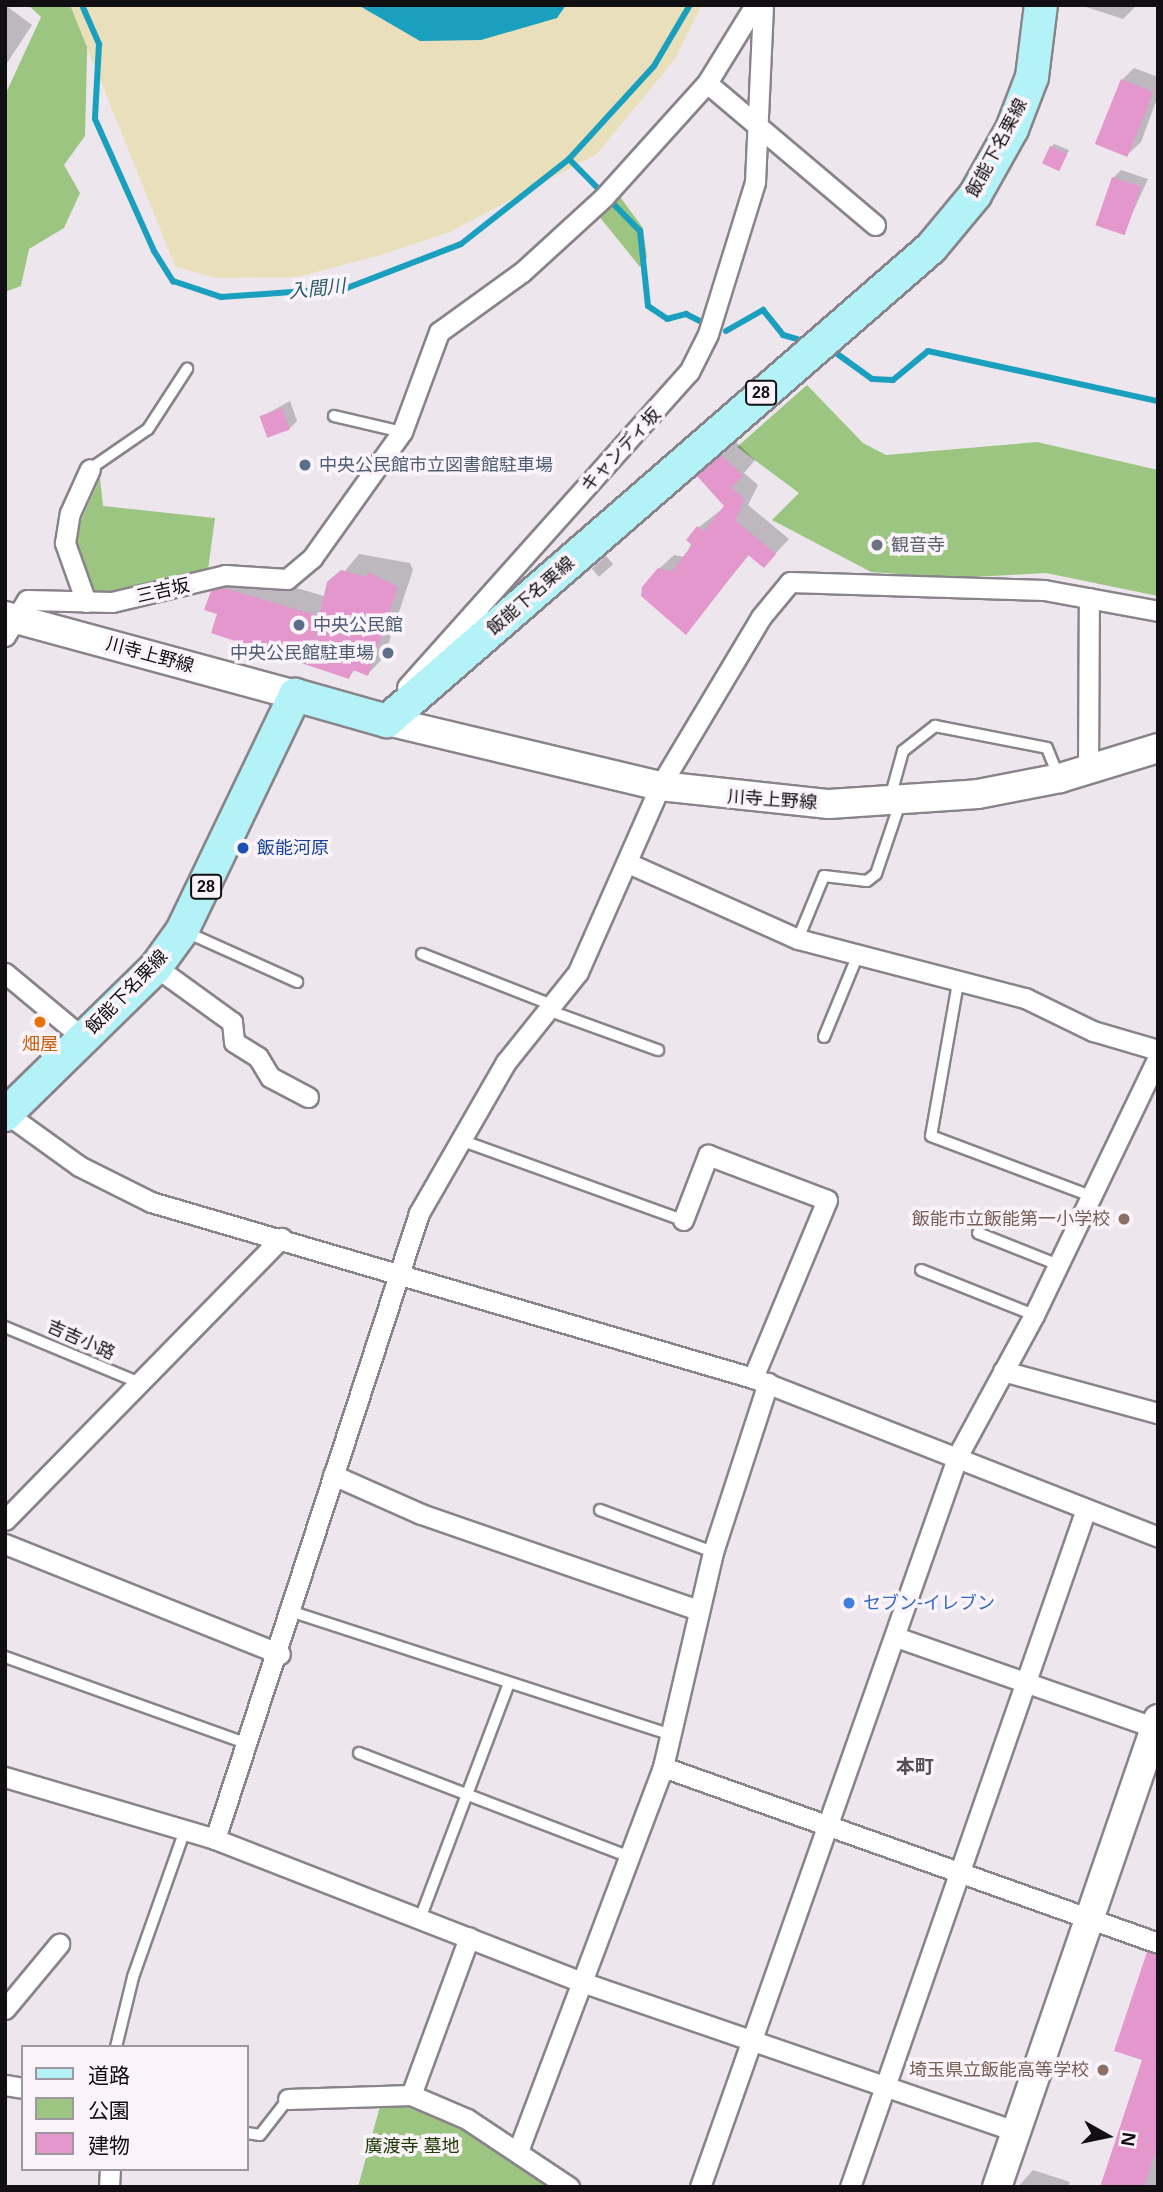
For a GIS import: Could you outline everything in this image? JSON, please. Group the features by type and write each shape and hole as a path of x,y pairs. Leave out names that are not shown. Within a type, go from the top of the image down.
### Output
{"main road":[{"name":"飯能下名栗線","path":"383,720 931,248 975,195 1017,117 1032,77 1041,5"},
{"name":"飯能下名栗線","path":"6,1114 156,967 182,931 295,695"},
{"path":"295,695 383,720"}],"street":[{"name":"三吉坂","path":"9,624 27,600 86,602 155,594 225,575 287,579 312,558 402,432 424,359 439,332 522,272 608,192 707,83 755,5"},
{"name":"キャンディ坂","path":"383,720 689,372 708,334 753,193 760,125 763,5"},
{"path":"707,83 760,125 875,225"},
{"path":"86,602 65,543 70,513 90,469"},
{"path":"215,1839 280,1654 332,1475 398,1269 419,1213 463,1141 506,1062 552,1008 590,951 660,786 761,617 790,582 1044,590 1158,611"},
{"path":"1088,598 1088,771"},
{"name":"川寺上野線","path":"9,624 295,695"},
{"name":"川寺上野線","path":"383,720 660,786 768,800 894,803 1060,778 1158,748"},
{"path":"628,863 798,939 857,957 1025,998 1093,1031 1158,1050"},
{"path":"156,967 232,1022 234,1042 258,1057 270,1077 308,1097"},
{"path":"5,973 83,1038"},
{"path":"700,2187 830,1826 958,1455 1034,1315 1158,1058"},
{"path":"6,1114 79,1166 151,1202 398,1269 761,1380 958,1455 1158,1537"},
{"path":"518,2151 631,1858 663,1767 698,1610 761,1380 827,1200 708,1155 683,1220"},
{"path":"5,1520 144,1385 281,1238"},
{"path":"1003,1371 1158,1413"},
{"path":"332,1475 421,1514 698,1610"},
{"path":"850,2187 1086,1509"},
{"path":"5,1544 280,1654"},
{"path":"896,1637 1157,1726 1087,1917 997,2187"},
{"path":"663,1767 1158,1943"},
{"path":"5,1777 215,1839 421,1916 582,1982 1017,2132"},
{"path":"411,2095 469,1937"},
{"path":"5,2009 59,1944"},
{"path":"288,2099 411,2095 467,2119 569,2187"}],"lane":[{"path":"90,469 148,429 187,369"},
{"path":"334,416 402,432"},
{"path":"798,939 824,876 867,880 876,874 894,803 903,751 935,726 1047,748 1060,778"},
{"path":"182,931 297,982"},
{"path":"422,954 658,1050"},
{"path":"824,1037 857,957"},
{"path":"958,983 931,1136 1091,1196"},
{"path":"463,1141 683,1220"},
{"path":"978,1233 1059,1265"},
{"path":"921,1270 1034,1315"},
{"name":"吉吉小路","path":"5,1327 144,1385"},
{"path":"600,1510 713,1552"},
{"path":"293,1612 508,1686 671,1735"},
{"path":"5,1657 249,1745"},
{"path":"421,1916 508,1686"},
{"path":"359,1753 468,1792 631,1858"},
{"path":"116,2045 133,1977 185,1830"},
{"path":"248,2133 260,2135 288,2099"}],"green space":[{"path":"28,5 82,5 88,19 85,136 64,165 80,193 64,228 29,249 21,286 5,292 5,95 41,17"},
{"path":"618,194 643,228 647,258 640,267 598,215"},
{"path":"807,385 863,443 886,455 1037,442 1158,470 1158,596 1046,573 956,578 871,572 772,520 799,493 737,447"},
{"path":"100,478 103,506 215,518 207,577 95,596 71,543"},
{"name":"廣渡寺 墓地","path":"417,2103 468,2124 554,2187 358,2187 380,2106"}],"sand":[{"path":"70,5 358,5 421,41 557,18 566,5 702,5 675,59 597,154 450,232 381,255 297,277 215,278 175,266"}],"water":[{"path":"358,5 566,5 557,18 481,40 420,41"}],"building":[{"path":"1121,79 1153,92 1127,157 1095,144"},
{"path":"1050,146 1067,154 1059,171 1042,163"},
{"path":"1112,177 1141,187 1125,235 1095,225"},
{"path":"282,408 290,430 267,438 259,416"},
{"path":"721,455 743,475 732,488 745,500 735,520 776,554 764,568 748,555 686,635 641,596 642,587 658,568 672,571 692,545 686,540 697,526 704,531 724,506 697,476"},
{"name":"中央公民館","path":"341,570 366,577 368,572 398,587 368,676 353,670 349,679 211,633 217,614 204,610 211,591 224,588 319,616 327,582"},
{"path":"1147,1952 1158,1955 1158,2145 1144,2187 1100,2187 1142,2060 1114,2051"}],"waterway":[{"name":"入間川","path":"82,5 99,44 95,119 154,251 173,281 221,297 347,288 461,244 569,159 654,66 690,5"},
{"path":"569,159 640,231 648,306 667,319 686,314 700,321"},
{"path":"726,331 763,310 783,335 797,339"},
{"path":"836,353 872,379 893,380 928,351 1158,401"}],"place":[{"name":"中央公民館市立図書館駐車場","path":"305,465"},
{"name":"観音寺","path":"877,545"},
{"name":"中央公民館","path":"299,625"},
{"name":"中央公民館駐車場","path":"388,653"},
{"name":"飯能河原","path":"243,848"},
{"name":"畑屋","path":"40,1022"},
{"name":"飯能市立飯能第一小学校","path":"1124,1219"},
{"name":"セブン-イレブン","path":"849,1603"},
{"name":"埼玉県立飯能高等学校","path":"1103,2070"}],"district":[{"name":"本町","path":"915,1767"}]}
